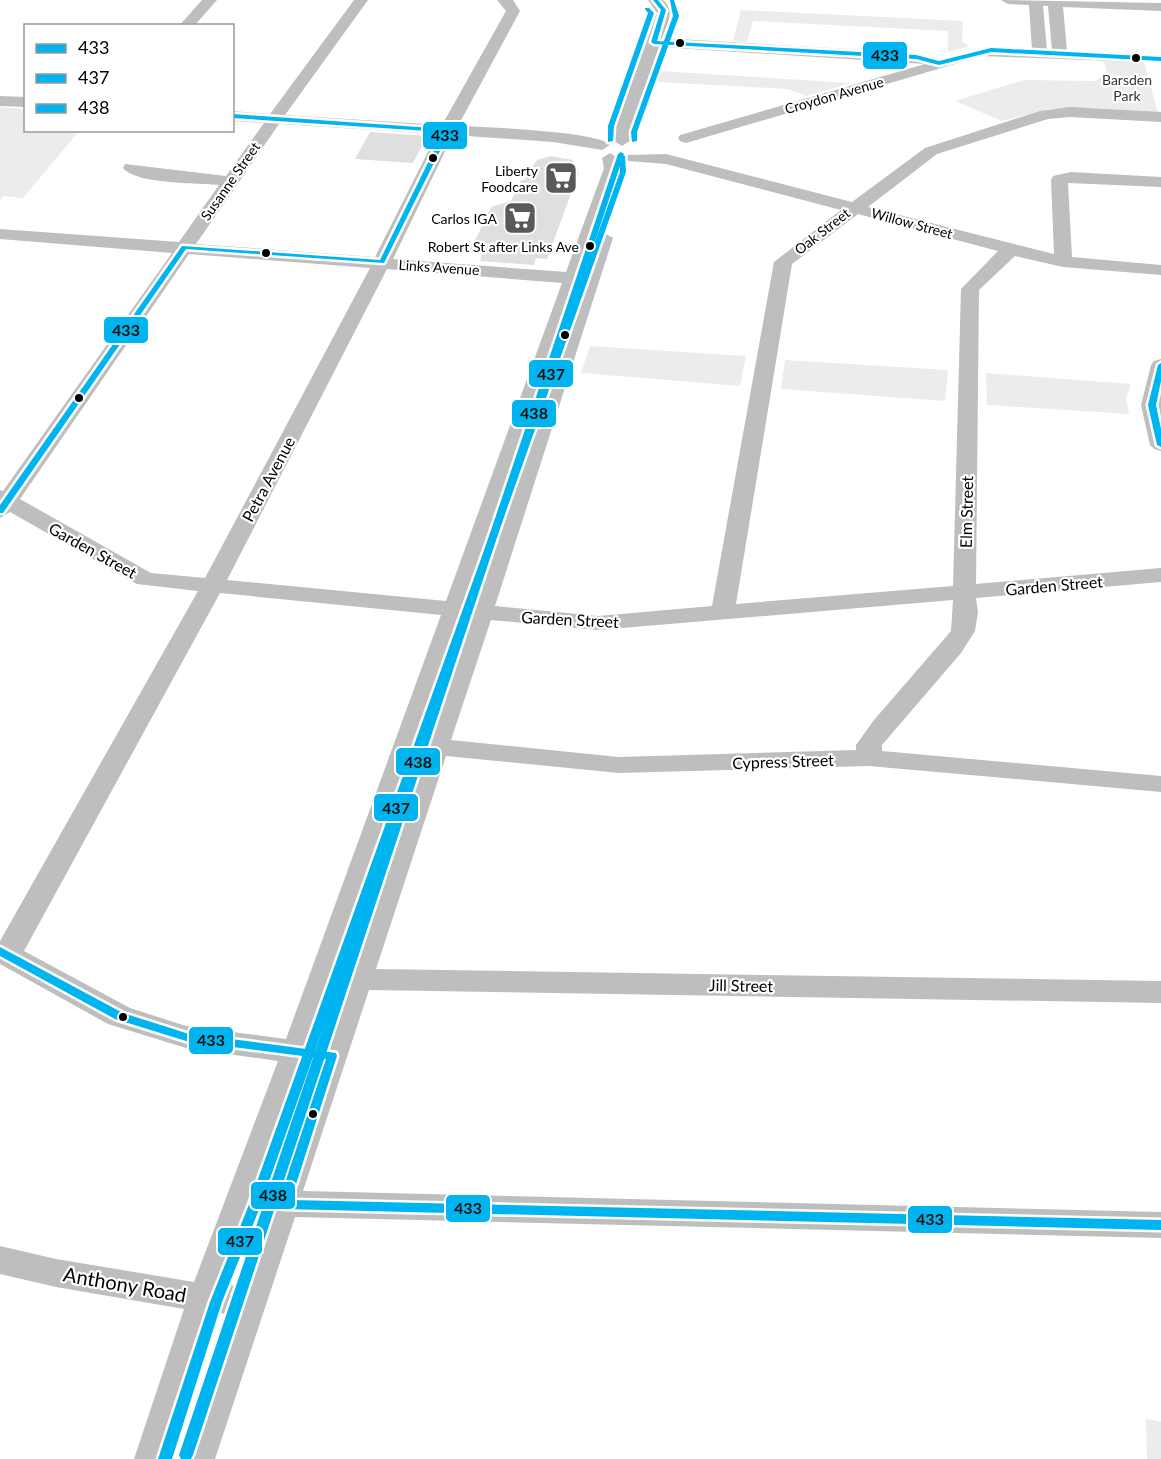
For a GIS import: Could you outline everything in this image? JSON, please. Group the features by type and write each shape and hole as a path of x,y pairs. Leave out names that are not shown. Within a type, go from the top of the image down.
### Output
{"street":[{"path":"188,24 210,0"},
{"name":"Susanne Street","path":"2,503 272,119 361,0"},
{"name":"Petra Avenue","path":"4,953 212,586 382,262 447,130 513,10 512,6 504,0"},
{"path":"197,1459 481,613 581,278 612,165 624,152 622,130 664,10 655,0"},
{"path":"1008,0 1157,5"},
{"path":"1036,1 1040,53"},
{"path":"1055,2 1060,54"},
{"path":"654,42 916,57 939,63"},
{"name":"Croydon Avenue","path":"686,138 939,63 991,50 1161,59"},
{"path":"0,101 24,102"},
{"name":"Oak Street","path":"723,613 783,262 931,151 1037,117 1070,112 1161,117"},
{"name":"Willow Street","path":"234,116 553,137 666,159 1063,262 1161,270"},
{"path":"131,168 149,174 230,181"},
{"path":"1063,262 1059,180 1071,177 1161,182"},
{"name":"Links Avenue","path":"0,234 581,278"},
{"name":"Elm Street","path":"869,758 869,745 883,726 952,648 963,631 966,612 964,593 970,289 1011,249"},
{"path":"152,1459 205,1298 243,1203 453,611 581,278"},
{"path":"1161,365 1150,405 1161,446"},
{"name":"Garden Street","path":"2,503 137,576 453,611 598,623 1161,575"},
{"name":"Cypress Street","path":"406,743 619,765 869,758 1161,784"},
{"path":"4,953 120,1016 186,1037 332,1056"},
{"name":"Jill Street","path":"322,979 1161,992"},
{"path":"243,1203 1161,1225"},
{"name":"Anthony Road","path":"0,1260 56,1273 205,1298 251,1300"}],"green space":[{"path":"741,10 963,21 962,42 970,46 948,52 948,31 753,21 747,42 733,41"},
{"name":"Barsden Park","path":"1104,60 1144,62 1158,113 1049,109 1002,121 955,101 1024,80 1095,81 1107,74"},
{"path":"660,71 851,83 807,96 788,89 657,82"},
{"path":"0,107 24,109 24,132 78,132 23,198 3,196 0,201"},
{"path":"590,346 746,356 740,386 581,373"},
{"path":"785,360 948,370 945,401 781,389"},
{"path":"986,373 1131,384 1126,398 1129,414 987,405"},
{"path":"1146,1419 1161,1422 1161,1459 1147,1459"}],"building":[{"path":"370,132 427,136 413,163 355,159"},
{"path":"550,156 573,160 570,172 579,172 547,259 536,258 534,265 480,261 482,254 469,253 491,207 511,201 521,180 524,180 537,160"}],"transit line":[{"name":"433","path":"655,0 664,10 654,42 916,57 939,63 991,50 1161,59"},
{"name":"437","path":"634,141 634,132 676,16 672,0"},
{"name":"438","path":"610,141 611,126 651,13 647,9"},
{"name":"433","path":"0,511 184,247 382,262 447,131 234,116"},
{"name":"438","path":"186,1455 621,154"},
{"name":"437","path":"165,1459 216,1302 254,1207 623,172 622,156"},
{"name":"433","path":"1161,365 1152,405 1161,445"},
{"name":"433","path":"0,951 119,1016 186,1037 332,1056 284,1204 1161,1225"}],"place":[{"name":"Liberty Foodcare","path":"561,178"},
{"name":"Carlos IGA","path":"520,218"},
{"name":"Robert St after Links Ave","path":"590,246"}]}
